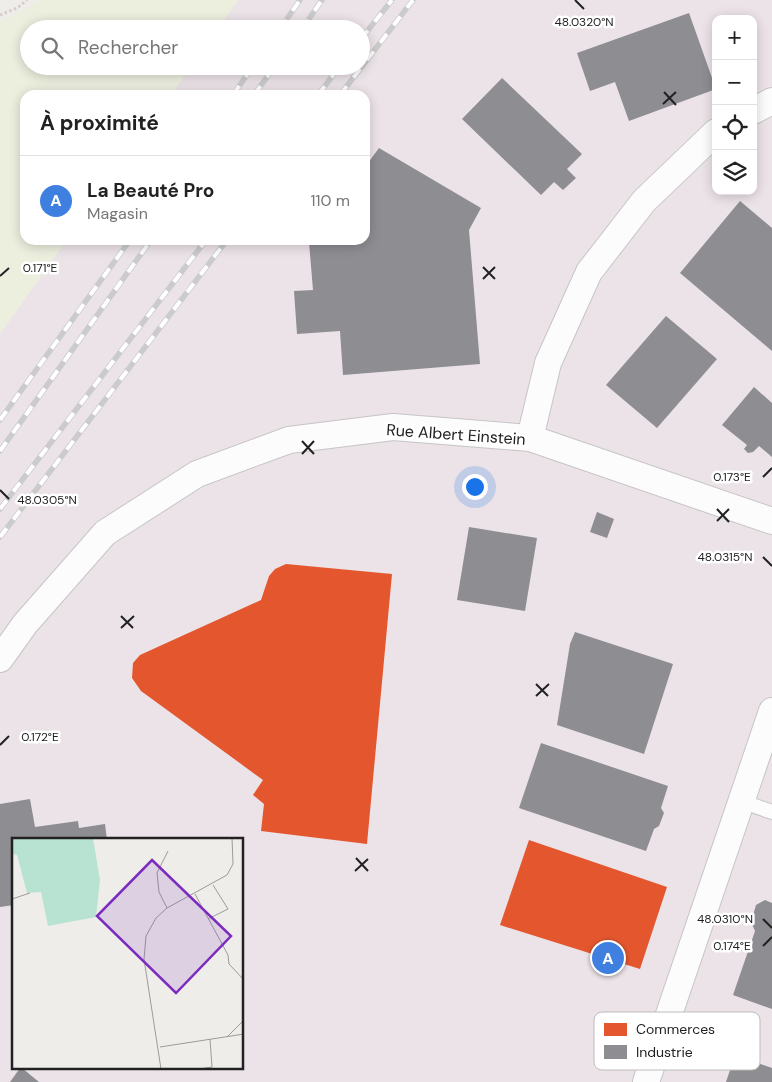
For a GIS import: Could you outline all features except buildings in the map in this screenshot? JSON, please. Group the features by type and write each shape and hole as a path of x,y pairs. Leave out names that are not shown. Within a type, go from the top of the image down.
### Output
{"street":[{"path":"757,109 772,101"},
{"path":"530,438 548,363 589,272 644,201 712,136"},
{"name":"Rue Albert Einstein","path":"0,659 25,624 105,533 197,474 289,440 393,427 530,438 772,521"},
{"path":"670,1012 772,711"},
{"path":"646,1082 650,1070"}],"lane":[{"path":"741,801 772,812"}],"path":[{"path":"0,14 17,8 27,0"}],"shaded area":[{"path":"238,0 772,0 772,1082 0,1082 0,334 63,245 370,245 370,90 174,90 185,75 370,75 370,20 224,20"}],"green space":[{"path":"42,0 238,0 224,20 20,20 20,75 185,75 174,90 20,90 20,245 63,245 0,334 0,22"}],"railway":[{"path":"286,20 300,0"},
{"path":"308,20 322,0"},
{"path":"370,28 392,0"},
{"path":"370,56 413,0"},
{"path":"236,90 247,75"},
{"path":"258,90 268,75"},
{"path":"322,90 333,75"},
{"path":"344,90 355,75"},
{"path":"0,420 126,245"},
{"path":"0,451 147,245"},
{"path":"0,509 202,245"},
{"path":"0,537 223,245"}],"place":[{"name":"La Beauté Pro","path":"608,958"}]}
